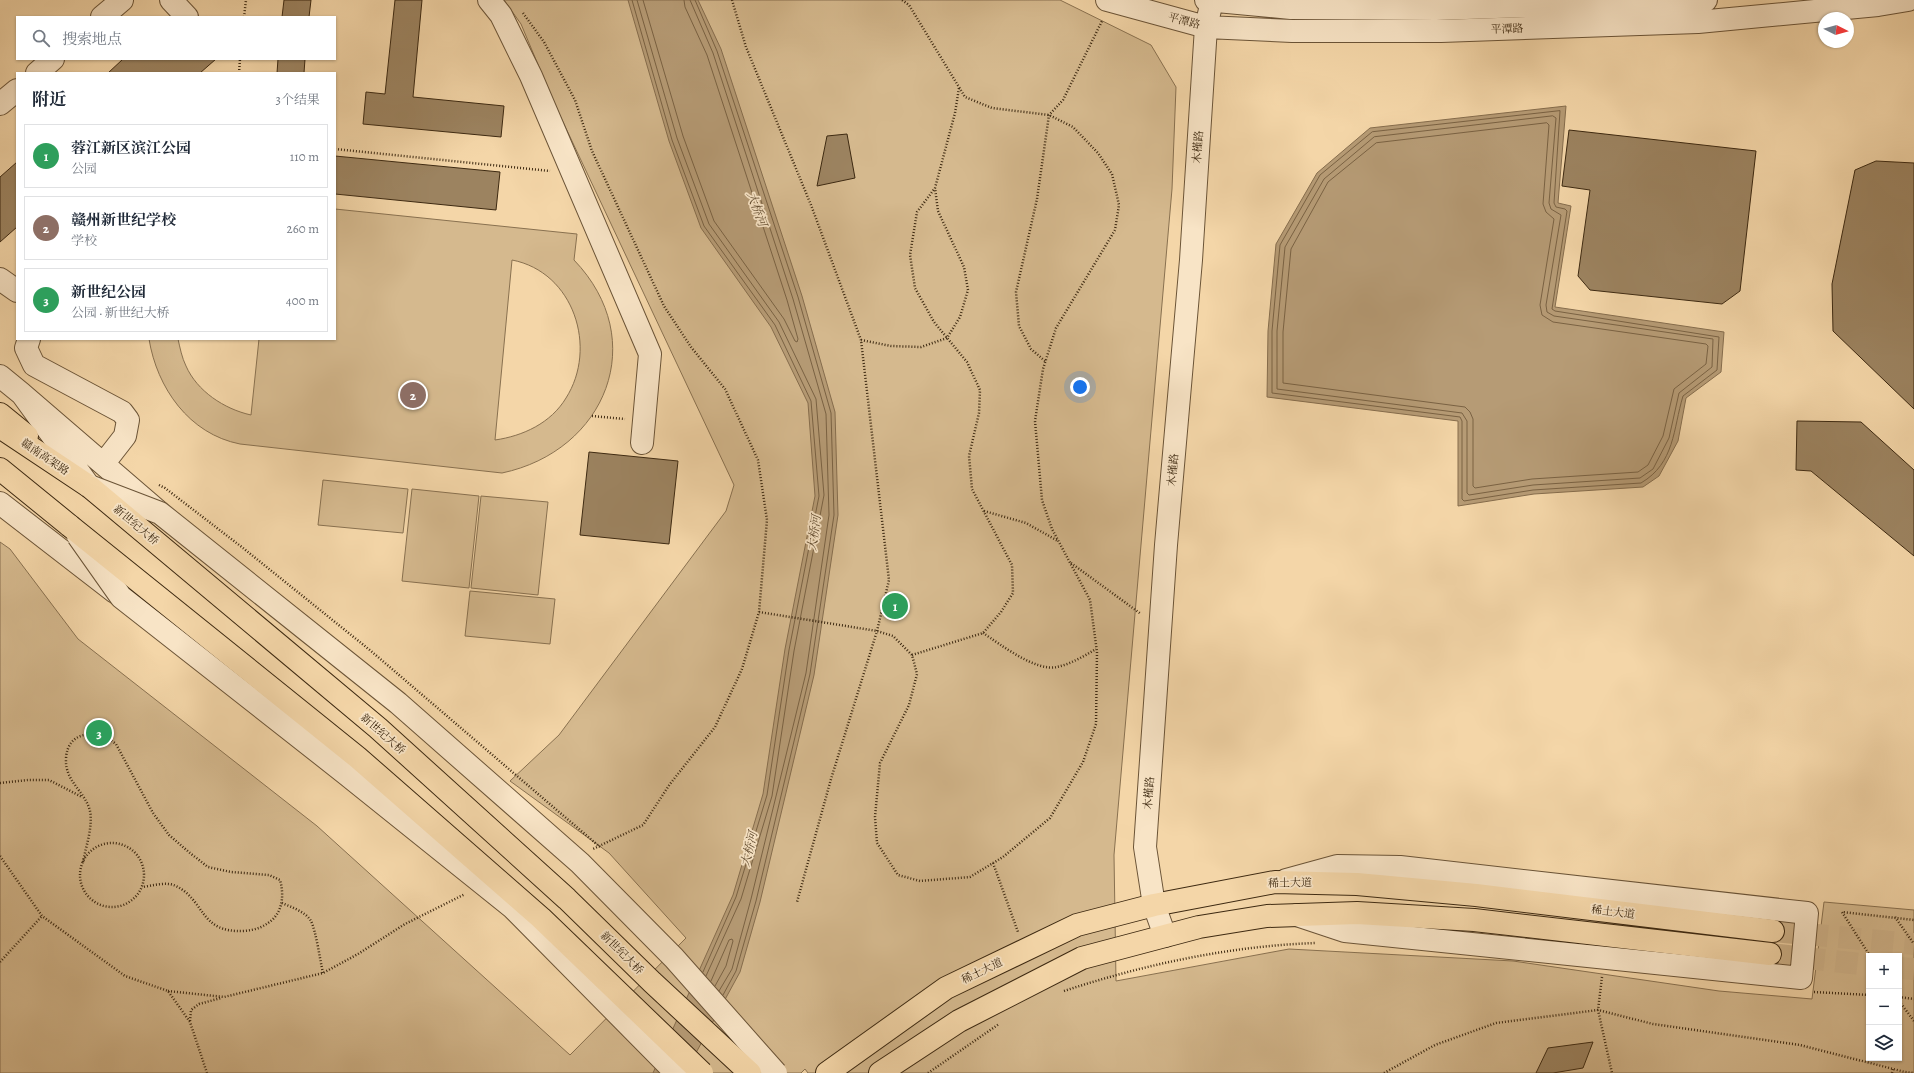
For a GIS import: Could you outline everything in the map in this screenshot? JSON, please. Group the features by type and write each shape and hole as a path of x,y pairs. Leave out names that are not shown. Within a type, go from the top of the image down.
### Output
{"main road":[{"name":"新世纪大桥","path":"0,414 90,487 384,733 567,899 652,982 750,1073"},
{"name":"赣南高架路","path":"0,426 90,487"},
{"path":"0,470 357,757 541,918 702,1073"},
{"path":"0,480 70,526"},
{"name":"稀土大道","path":"827,1073 946,988 1077,925 1154,905 1280,882 1357,884 1476,895 1773,931"},
{"path":"880,1073 959,1021 1082,958 1199,927 1267,916 1357,913 1474,920 1770,954"}],"street":[{"path":"103,16 122,0"},
{"path":"171,0 186,16"},
{"path":"489,0 500,15 531,76 650,354 642,443"},
{"name":"平潭路","path":"1107,0 1206,27 1292,31 1441,31 1682,23 1870,6 1908,0"},
{"name":"平潭路","path":"1209,1 1291,8 1436,9 1706,0"},
{"name":"木槿路","path":"1165,936 1154,905 1145,847 1166,552 1191,260 1209,1"},
{"path":"38,72 52,60"},
{"path":"0,104 16,91"},
{"path":"0,279 16,290"},
{"path":"29,340 26,348 34,365 122,412 128,420 125,436 104,463"},
{"path":"0,376 160,512 398,703 580,863 674,958 776,1073"},
{"path":"22,394 90,487 160,512"},
{"path":"0,496 70,526 121,597"},
{"path":"0,503 345,773 513,908 676,1073"},
{"path":"1280,882 1337,866 1400,867 1808,913 1802,978 1345,931 1296,915"}],"path":[{"path":"244,16 246,0"},
{"path":"732,0 746,47 811,205 861,340 889,580 877,631 831,779 797,902"},
{"path":"759,612 877,631 893,636 912,656 917,674 908,705 880,763 875,817 877,843 898,875 920,881 970,877 1003,857 1050,818 1083,762 1096,724 1096,649 1090,600 1052,529 1042,500 1035,421 1045,361 1056,328 1115,230 1119,205 1112,174 1098,153 1074,127 1049,115 992,108 965,97 909,5 902,0"},
{"path":"522,12 544,42 575,100 592,151 664,306 691,347 725,389 758,460 767,520 759,612 742,669 715,727 670,784 643,825 592,850"},
{"path":"1045,361 1031,349 1019,326 1016,292 1037,199 1049,115 1063,100 1102,21"},
{"path":"238,72 240,60"},
{"path":"912,656 983,633 1001,612 1013,593 1012,565 972,489 969,456 979,413 980,390 967,362 934,322 915,288 910,255 917,212 935,188 955,114 960,88"},
{"path":"336,149 573,173"},
{"path":"861,340 891,346 921,346 947,338 960,318 968,290 964,267 938,211 935,188"},
{"path":"592,416 644,420"},
{"path":"984,511 1026,523 1059,541"},
{"path":"1071,562 1143,616"},
{"path":"983,633 1032,663 1056,668 1081,658 1096,649"},
{"path":"83,862 90,851 98,845 107,842 117,842 126,845 138,855 144,868 145,877 138,895 124,906 107,907 99,905 86,894 82,885 80,876 83,862 90,830 90,810 69,777 66,760 67,748 74,739 82,734 100,735 109,738 116,744 153,813 169,835 208,867 231,872 269,875 280,880 282,889 282,903 276,916 266,925 254,930 229,930 214,926 192,901 175,886 167,884 142,887"},
{"path":"0,783 28,780 49,780 83,797"},
{"path":"0,856 42,916 125,976 168,991 224,997"},
{"path":"993,863 1025,950"},
{"path":"190,1022 191,1010 199,1004 323,973 358,954 405,924 466,894"},
{"path":"282,903 296,909 310,920 315,933 323,973"},
{"path":"1868,953 1842,912 1914,920"},
{"path":"0,962 42,916"},
{"path":"1895,917 1914,944"},
{"path":"1058,994 1154,965 1218,952 1317,943"},
{"path":"1603,975 1598,1010 1612,1073"},
{"path":"168,991 190,1022 207,1073"},
{"path":"1806,991 1866,995"},
{"path":"1902,997 1914,999"},
{"path":"1902,1005 1914,1021"},
{"path":"1384,1073 1435,1045 1496,1023 1598,1010 1653,1024 1800,1045 1914,1073"},
{"path":"928,1073 1000,1024"},
{"path":"1892,1073 1893,1069"}],"shaded area":[{"path":"504,0 1060,0 1151,45 1176,87 1172,189 1114,855 1116,981 1289,949 1513,961 1719,991 1812,999 1824,902 1914,910 1914,1073 808,1073 805,1069 801,1073 0,1073 0,542 10,549 78,639 317,826 570,1055 686,938 609,853 510,781 559,735 726,511 734,485 555,105 521,24"},
{"path":"336,209 577,234 574,260 597,291 610,324 612,357 606,388 591,417 568,442 538,461 502,473 240,444 222,439 205,430 178,406 159,375 149,340 178,340 181,353 191,375 204,391 221,403 251,415 259,340 336,340","holes":["512,260 533,267 551,280 565,296 574,315 579,336 580,357 575,378 566,398 553,415 526,432 495,440"]},
{"path":"323,480 408,489 403,533 318,525"},
{"path":"412,489 479,496 469,588 402,581"},
{"path":"481,496 548,502 538,595 471,588"},
{"path":"470,591 555,599 550,644 465,636"}],"water":[{"name":"大桥河","path":"628,0 698,0 721,49 802,296 835,412 838,515 814,675 760,902 740,972 685,1073 653,1073 733,895 763,794 785,649 815,496 808,403 771,327 701,228 669,141"},
{"path":"1566,106 1558,203 1571,206 1555,307 1724,332 1721,372 1686,398 1678,441 1659,476 1643,487 1534,494 1458,506 1458,421 1267,397 1268,331 1276,244 1317,173 1370,128"}],"building":[{"path":"284,0 311,0 309,16 282,16"},
{"path":"395,0 422,0 413,97 504,106 501,137 363,124 366,92 385,94"},
{"path":"122,60 215,60 201,72 109,72"},
{"path":"278,60 305,60 304,72 277,72"},
{"path":"1569,130 1756,151 1740,291 1722,304 1590,290 1578,276 1590,190 1562,186"},
{"path":"847,134 855,178 817,186 827,136"},
{"path":"336,156 500,172 496,210 336,194"},
{"path":"1876,161 1914,163 1914,409 1833,331 1832,284 1855,170"},
{"path":"16,163 16,228 0,242 0,177"},
{"path":"1797,421 1861,422 1914,470 1914,556 1811,471 1796,470"},
{"path":"589,452 678,461 669,544 580,535"},
{"path":"1593,1042 1583,1068 1553,1073 1536,1073 1548,1048"}],"tunnel":[{"path":"1773,931 1914,944"},
{"path":"1770,954 1866,965"},
{"path":"1902,968 1914,969"}],"place":[{"name":"赣州新世纪学校","path":"413,395"},
{"name":"蓉江新区滨江公园","path":"895,606"},
{"name":"新世纪公园","path":"99,733"}]}
